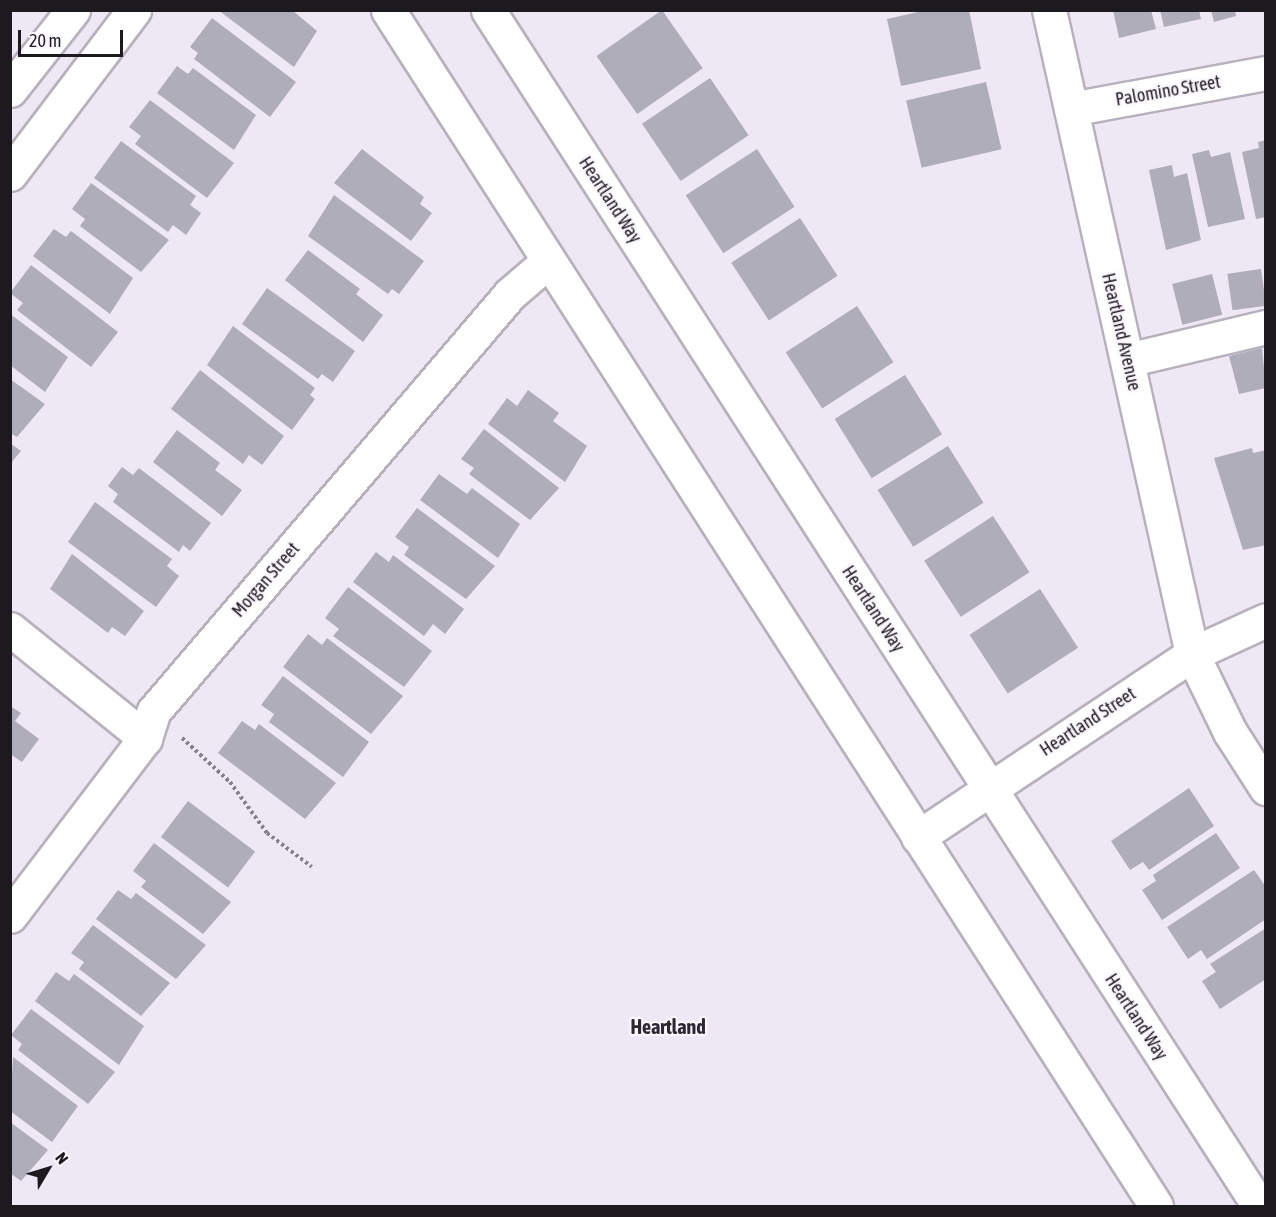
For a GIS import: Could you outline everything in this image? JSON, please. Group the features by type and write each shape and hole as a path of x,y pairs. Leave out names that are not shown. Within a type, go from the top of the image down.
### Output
{"street":[{"path":"10,90 73,10"},
{"path":"10,174 134,10"},
{"path":"388,10 546,262 1156,1206"},
{"name":"Heartland Way","path":"488,10 988,788 1261,1204"},
{"name":"Heartland Avenue","path":"1049,10 1192,654 1230,732 1266,788"},
{"name":"Palomino Street","path":"1071,109 1266,73"},
{"name":"Morgan Street","path":"10,916 149,724 510,294 546,262"},
{"path":"1127,360 1266,327"},
{"name":"Heartland Street","path":"918,837 988,788 1192,654 1266,620"},
{"path":"10,629 149,724"}],"path":[{"path":"149,724 230,782 267,833 312,867"}],"building":[{"path":"218,10 292,10 317,31 294,67"},
{"path":"662,10 703,68 637,114 596,56"},
{"path":"927,10 969,10 981,69 901,86 887,19"},
{"path":"1113,10 1151,10 1156,29 1119,38"},
{"path":"1160,10 1199,10 1201,19 1164,27"},
{"path":"1211,10 1235,10 1236,16 1214,22"},
{"path":"212,18 296,82 270,117 194,59 198,53 190,47"},
{"path":"177,66 188,74 193,68 256,115 234,150 157,93"},
{"path":"710,78 749,135 681,181 642,124"},
{"path":"986,82 1002,149 922,168 906,100"},
{"path":"150,100 234,163 207,198 135,144 141,136 129,127"},
{"path":"1266,140 1266,217 1256,219 1242,152 1259,148 1258,142"},
{"path":"121,141 196,196 190,205 201,213 186,235 173,225 168,232 94,178"},
{"path":"362,149 424,197 420,204 432,213 411,241 334,183"},
{"path":"757,149 795,207 723,253 686,195"},
{"path":"1209,150 1211,157 1230,152 1245,219 1208,227 1192,154"},
{"path":"1172,165 1174,177 1187,173 1201,240 1166,250 1149,170"},
{"path":"91,183 169,240 141,272 80,226 85,219 72,209"},
{"path":"334,195 424,261 399,294 392,289 388,294 308,236"},
{"path":"800,218 838,276 769,321 731,263"},
{"path":"54,229 66,237 71,231 133,278 110,314 33,256"},
{"path":"308,250 360,289 356,294 383,315 363,342 285,280"},
{"path":"31,265 118,332 91,367 17,310 23,303 10,293"},
{"path":"1261,269 1266,306 1232,310 1227,274"},
{"path":"1212,274 1222,315 1182,325 1172,284"},
{"path":"267,288 355,351 333,382 322,374 318,379 242,324"},
{"path":"857,306 893,362 822,408 786,352"},
{"path":"10,314 68,357 45,392 10,365"},
{"path":"233,326 315,388 310,395 315,399 292,430 207,365"},
{"path":"1262,348 1266,388 1239,394 1229,356"},
{"path":"200,370 284,436 262,465 249,455 243,464 171,409"},
{"path":"905,375 942,434 872,478 835,419"},
{"path":"10,379 45,404 17,437 10,433"},
{"path":"528,390 559,413 553,421 587,446 565,482 488,424 507,398 517,406"},
{"path":"484,429 559,488 530,520 469,474 474,468 461,459"},
{"path":"177,430 220,463 215,470 242,490 222,516 153,462"},
{"path":"10,443 21,451 10,464"},
{"path":"948,446 984,503 913,547 878,490"},
{"path":"1252,448 1253,453 1266,450 1266,545 1243,550 1214,458"},
{"path":"122,467 133,475 139,468 211,523 190,551 183,545 179,552 113,502 118,494 108,486"},
{"path":"439,474 467,494 472,488 520,524 498,558 420,500"},
{"path":"95,502 172,559 167,566 179,576 156,607 68,542"},
{"path":"417,508 495,566 466,599 404,555 409,547 395,537"},
{"path":"993,516 1029,572 961,617 924,561"},
{"path":"376,552 389,562 393,555 464,609 445,634 433,624 424,636 353,582"},
{"path":"72,554 144,611 125,636 112,627 108,633 50,589"},
{"path":"348,587 432,651 404,687 333,636 339,629 325,618"},
{"path":"1040,589 1078,648 1008,693 970,635"},
{"path":"308,634 322,645 327,638 403,696 371,734 283,667"},
{"path":"283,676 369,742 343,777 269,722 274,714 261,705"},
{"path":"10,706 21,713 15,721 39,739 22,762 10,754"},
{"path":"242,721 255,730 259,724 336,783 305,819 218,753"},
{"path":"1189,788 1214,826 1149,870 1143,862 1130,870 1111,841"},
{"path":"188,801 255,852 228,887 161,837"},
{"path":"1216,833 1240,868 1162,920 1142,890 1156,881 1153,875"},
{"path":"154,843 231,902 203,934 141,887 146,881 133,871"},
{"path":"1254,870 1266,887 1266,919 1207,959 1201,950 1188,959 1167,927"},
{"path":"118,890 131,899 136,893 206,945 176,979 96,919"},
{"path":"93,925 170,983 141,1016 79,969 84,962 71,953"},
{"path":"1266,928 1266,979 1220,1009 1202,981 1216,972 1210,964"},
{"path":"56,972 69,981 74,974 144,1026 119,1065 35,1001"},
{"path":"31,1009 115,1072 88,1104 18,1050 22,1044 11,1035"},
{"path":"13,1057 78,1106 52,1142 10,1111"},
{"path":"10,1122 48,1150 21,1181 10,1173"}],"district":[{"name":"Heartland","path":"668,1026"}]}
